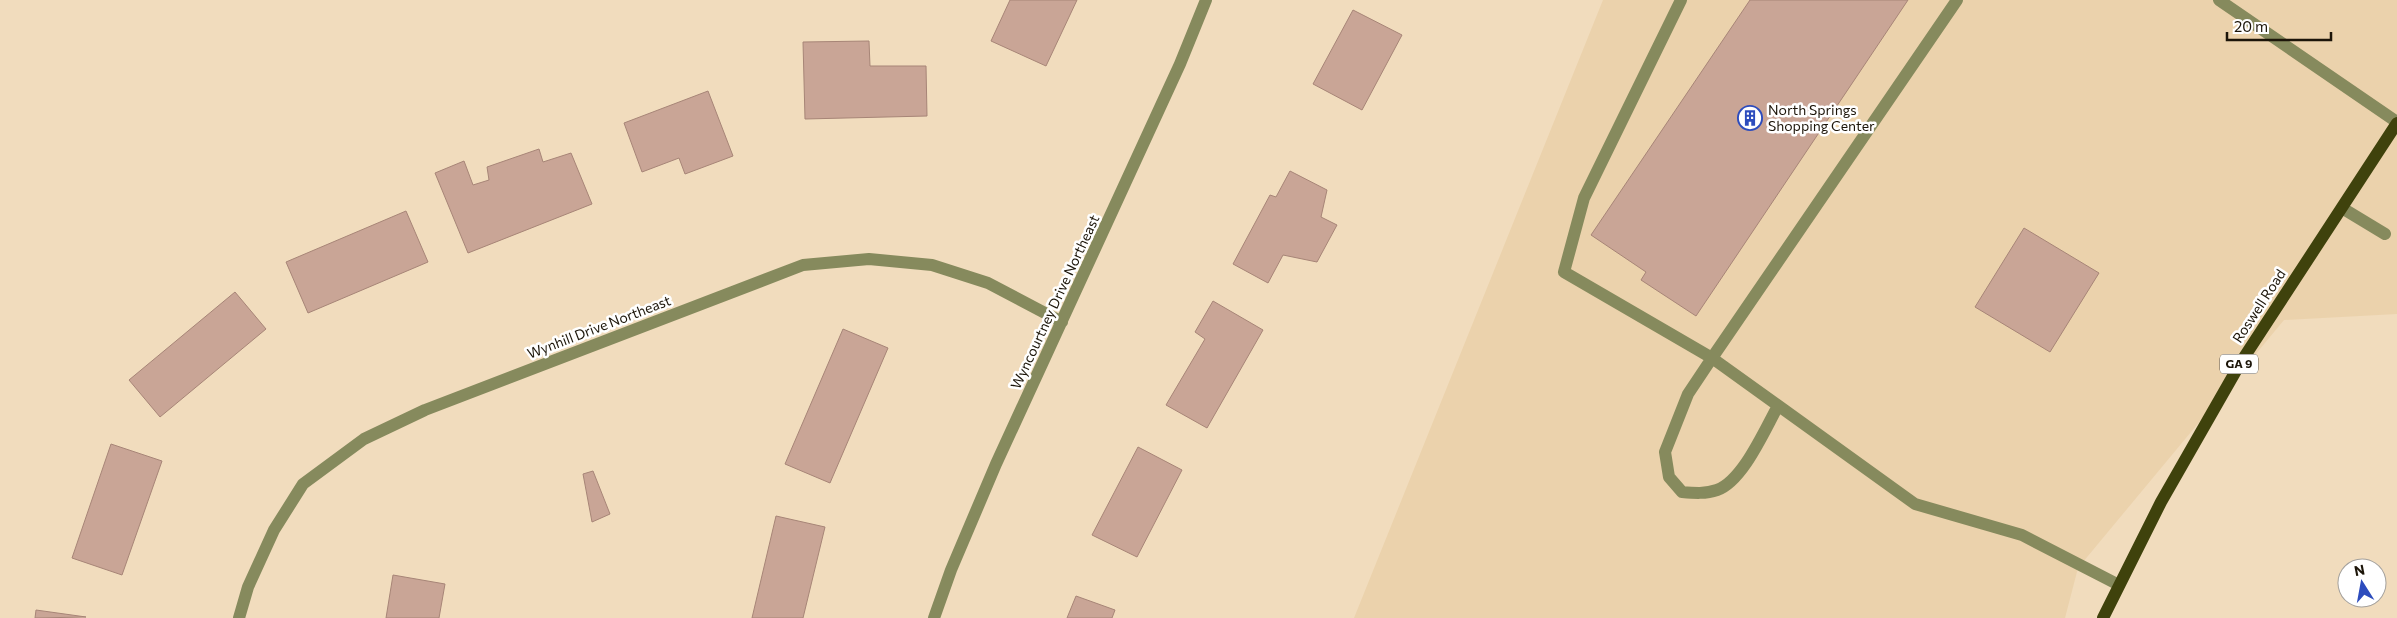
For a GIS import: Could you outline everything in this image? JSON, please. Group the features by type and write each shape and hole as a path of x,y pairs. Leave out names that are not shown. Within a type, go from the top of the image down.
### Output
{"main road":[{"name":"Roswell Road","path":"2103,618 2161,502 2241,362 2397,122"}],"street":[{"name":"Wyncourtney Drive Northeast","path":"934,618 951,570 989,482 1180,64 1206,0"},
{"path":"1682,0 1584,198 1564,272 1712,358 1915,504 2022,535 2119,585"},
{"path":"1778,406 1735,479 1718,490 1700,494 1682,492 1669,477 1665,452 1688,394 1956,0"},
{"path":"2219,0 2397,122"},
{"path":"2342,208 2385,234"},
{"name":"Wynhill Drive Northeast","path":"239,618 248,587 274,530 303,484 364,439 425,410 803,265 869,258 932,265 988,283 1062,322"}],"shaded area":[{"path":"1603,0 2397,0 2397,314 2284,320 2078,568 2065,618 1354,618"}],"building":[{"path":"1010,0 1077,0 1046,66 991,41"},
{"name":"North Springs Shopping Center","path":"1750,0 1908,0 1696,316 1641,280 1646,272 1591,235"},
{"path":"1353,10 1402,35 1362,110 1313,84"},
{"path":"869,41 870,66 926,66 927,116 805,119 803,42"},
{"path":"708,91 733,156 685,174 679,158 642,172 624,123"},
{"path":"539,149 543,162 571,153 592,204 468,253 435,173 464,161 473,185 489,180 487,167"},
{"path":"1290,171 1327,190 1321,217 1337,225 1317,262 1283,255 1268,283 1233,264 1270,195 1276,197"},
{"path":"406,211 428,262 308,313 286,262"},
{"path":"2024,228 2099,273 2050,352 1975,307"},
{"path":"235,292 266,329 160,417 129,380"},
{"path":"1213,301 1263,330 1207,428 1166,405 1205,339 1195,332"},
{"path":"843,329 888,348 830,483 785,464"},
{"path":"111,444 162,461 122,575 72,558"},
{"path":"1138,447 1182,470 1137,557 1092,535"},
{"path":"593,471 610,514 592,522 583,474"},
{"path":"776,516 825,527 803,618 752,618"},
{"path":"393,575 445,584 439,618 386,618"},
{"path":"1076,596 1115,610 1112,618 1067,618"},
{"path":"36,610 86,617 35,618"}],"place":[{"name":"North Springs Shopping Center","path":"1750,118"}]}
